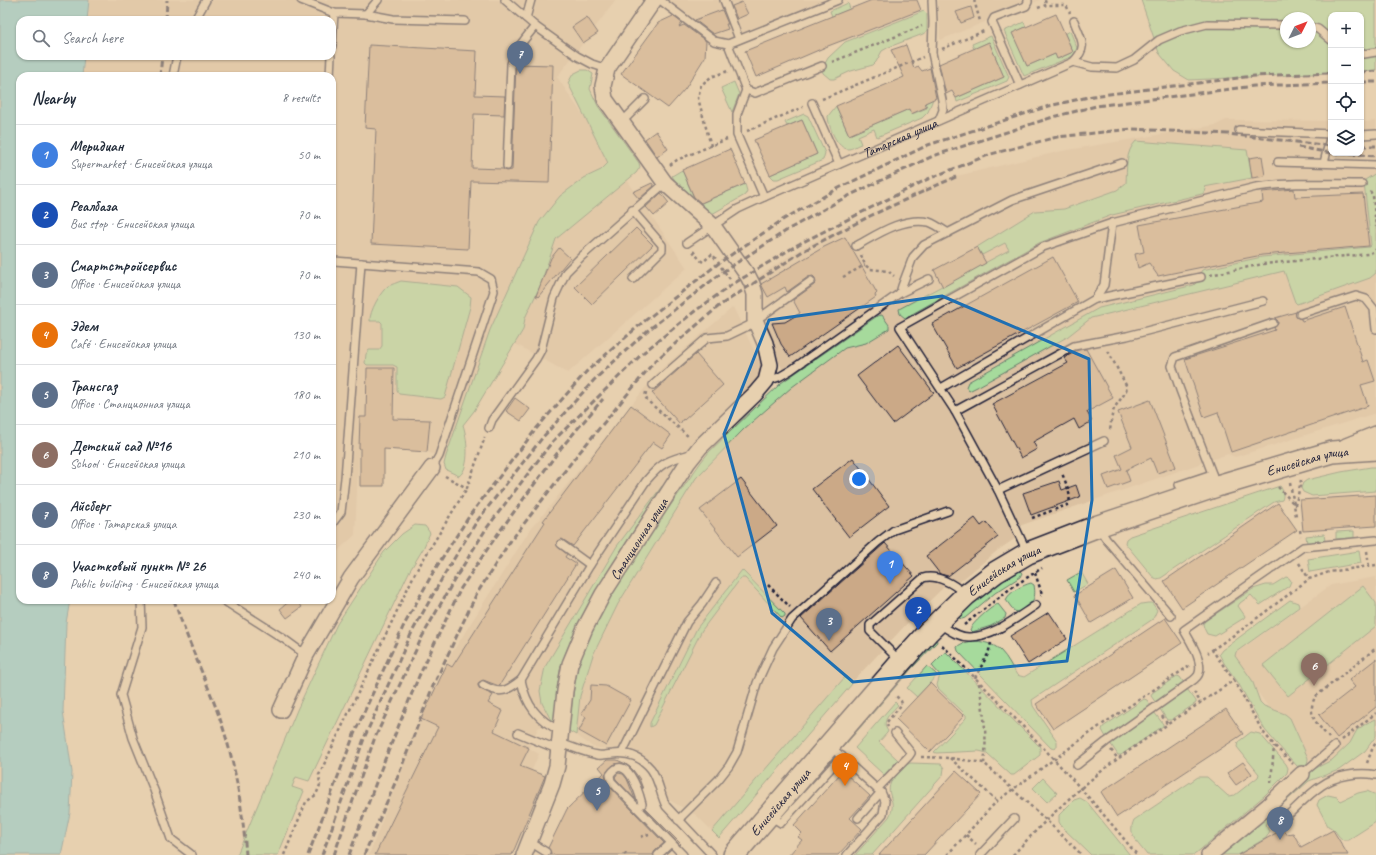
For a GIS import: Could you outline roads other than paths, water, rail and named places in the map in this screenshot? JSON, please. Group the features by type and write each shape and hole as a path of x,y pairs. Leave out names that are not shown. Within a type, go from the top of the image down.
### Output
{"main road":[{"name":"Енисейская улица","path":"734,855 769,815 835,751 901,662 946,628 966,595 996,572 1028,553 1215,480 1332,452 1376,449"}],"street":[{"path":"654,0 607,69 603,86 605,99 662,178 712,226 752,284 755,294 755,320 765,343 770,364 766,381"},
{"name":"Станционная улица","path":"527,848 552,784 557,766 565,691 570,664 585,628 603,594 695,453 755,394 766,381"},
{"path":"1332,452 1376,434"},
{"path":"281,710 306,655 352,578 432,468"},
{"path":"1209,855 1269,805 1302,774"}],"lane":[{"path":"197,16 206,0"},
{"path":"301,0 334,13 366,14 393,19 465,21"},
{"path":"366,14 378,0"},
{"path":"505,0 535,26 577,56 592,64 607,69"},
{"path":"526,18 531,0"},
{"path":"660,0 714,41 728,44 838,0"},
{"path":"724,0 739,39"},
{"path":"932,0 932,53 943,110 939,120"},
{"path":"1020,85 992,22 994,18 1026,6 1028,0"},
{"path":"1073,62 1081,54 1084,47 1074,21"},
{"path":"1073,62 1092,67 1117,68 1134,60 1159,40 1180,30 1207,24 1280,25"},
{"path":"507,166 511,64 513,57 521,44 535,26"},
{"path":"1316,28 1328,37"},
{"path":"728,44 746,90 737,114 737,135 764,197"},
{"path":"1364,54 1376,52"},
{"path":"174,72 176,60"},
{"path":"330,72 332,60"},
{"name":"Татарская улица","path":"687,243 738,209 1073,62"},
{"path":"746,90 755,93 822,66"},
{"path":"622,122 645,99"},
{"path":"812,103 839,164"},
{"path":"1239,130 1328,134"},
{"path":"1364,135 1376,134"},
{"path":"1324,163 1328,146"},
{"path":"1278,162 1376,165"},
{"path":"901,289 913,257 924,245 1012,200 1122,163"},
{"path":"489,428 492,420 541,350 554,298 566,272 632,210 662,178"},
{"path":"1028,553 998,490 955,411 900,327 1043,247 1112,223 1262,186 1297,184 1362,184"},
{"path":"632,210 662,244 662,250 633,279"},
{"path":"856,246 887,229 912,220 930,223 948,233"},
{"path":"1095,299 1104,285 1112,223"},
{"path":"336,261 479,272 490,279 494,291 439,456 432,468"},
{"path":"336,519 341,512 344,485 361,263"},
{"path":"941,388 1095,299 1201,277"},
{"path":"766,381 779,377 791,370 901,289 929,279"},
{"path":"653,385 707,338 727,336 748,326 811,280"},
{"path":"1300,314 1356,296 1366,299 1374,309 1376,329"},
{"path":"955,411 1074,346 1127,336 1263,301"},
{"path":"1179,485 1215,480 1172,366 1175,356 1273,323"},
{"path":"998,490 1104,441"},
{"path":"484,685 492,690 501,691 510,688 521,680 590,565 646,481 656,468 671,459 695,453"},
{"path":"678,820 718,780 729,766 737,752 757,683 773,648 792,619 878,542 894,530 948,511"},
{"path":"1098,526 1106,539 1171,616"},
{"path":"1077,765 1106,742 1195,679 1199,672 1198,659 1184,630 1303,547 1376,540"},
{"path":"561,544 590,565"},
{"path":"901,662 870,631 870,625 923,578 928,577 949,582 966,595"},
{"path":"622,753 687,622 702,604 716,583"},
{"path":"141,604 142,627 121,695 133,738 154,790 171,839 192,855"},
{"path":"229,604 306,655"},
{"path":"946,628 969,637 993,632 1036,605"},
{"path":"521,680 529,706 547,724 560,741"},
{"path":"858,818 911,753 895,733"},
{"path":"518,734 560,741 600,756 622,753 632,755 650,769 658,781 666,806 712,855"},
{"path":"1302,774 1335,746"},
{"path":"835,751 879,791 885,801 883,814 847,855"},
{"path":"642,804 638,788 629,773 624,769 618,768 613,771 610,775 611,781 683,855"},
{"path":"1269,805 1278,816 1288,815 1322,785 1349,775 1376,775"},
{"path":"980,855 1014,819"},
{"path":"658,855 670,843"},
{"path":"527,848 546,852"}],"water":[{"path":"0,0 89,0 87,16 16,16 16,60 84,60 82,72 16,72 16,604 69,604 66,623 63,711 72,772 70,813 61,855 0,855"}],"railway":[{"path":"166,16 167,0"},
{"path":"160,72 162,60"},
{"path":"1364,72 1376,71"},
{"path":"308,855 355,732 403,627 435,569 470,515 536,429 586,372 642,323 719,263 784,219 839,188 928,145 1049,106 1093,96 1254,76 1328,73"},
{"path":"1364,82 1376,82"},
{"path":"322,855 365,736 412,632 477,521 543,437 594,380 647,331 724,271 789,229 844,198 933,156 1053,117 1096,106 1254,86 1328,83"},
{"path":"458,574 486,529 552,442 644,352 695,311 733,284 799,244 928,179 991,154 1057,137 1132,129 1228,134 1328,146"},
{"path":"1364,146 1376,146"},
{"path":"1298,147 1328,152"},
{"path":"1364,155 1376,156"},
{"path":"364,855 398,776 433,686 476,595 509,543 574,459 654,362 719,306 803,251 870,216 958,176"},
{"path":"349,855 381,769 419,676 461,588 497,535 561,448 603,399"},
{"path":"334,855 374,740 422,637 461,568"},
{"path":"175,604 225,734 239,794 246,855"}],"place":[{"name":"Айсберг","path":"520,74"},
{"name":"Меридиан","path":"890,584"},
{"name":"Реалбаза","path":"918,630"},
{"name":"Смартстройсервис","path":"829,641"},
{"name":"Детский сад №16","path":"1314,686"},
{"name":"Эдем","path":"845,786"},
{"name":"Трансгаз","path":"597,811"},
{"name":"Участковый пункт № 26","path":"1280,840"}]}
